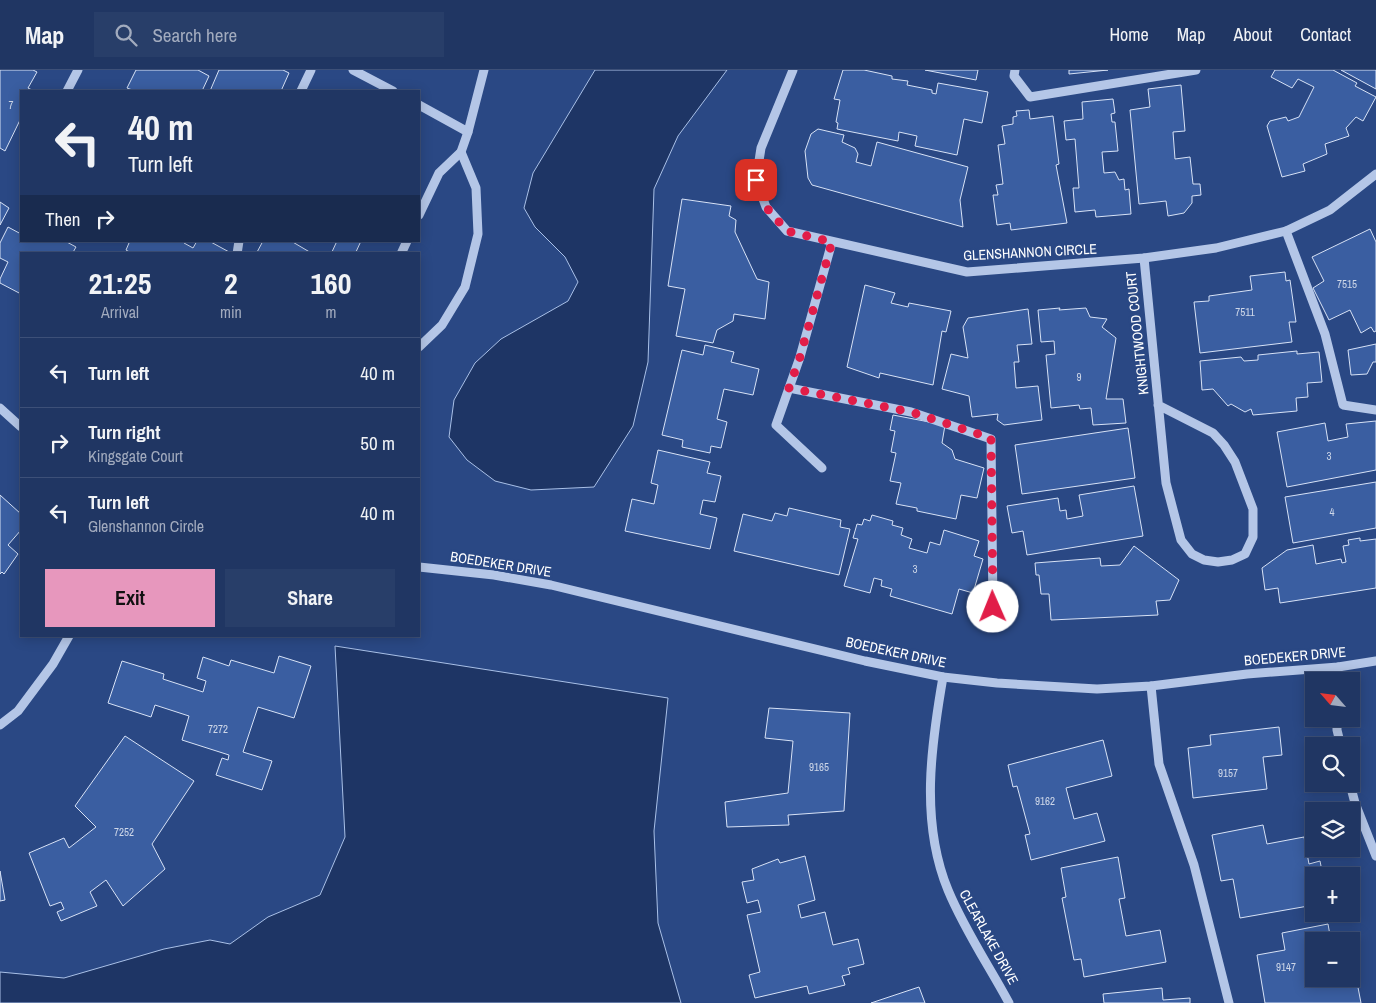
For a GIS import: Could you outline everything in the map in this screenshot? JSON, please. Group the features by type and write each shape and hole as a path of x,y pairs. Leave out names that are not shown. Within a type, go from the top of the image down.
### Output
{"street":[{"path":"68,90 78,70"},
{"path":"302,90 312,70"},
{"path":"353,70 391,90"},
{"path":"420,213 440,174 461,152 484,70"},
{"name":"GLENSHANNON CIRCLE","path":"793,70 761,148 756,180 766,207 787,231 967,272 1144,258 1216,248 1286,232 1330,210 1376,176"},
{"path":"1015,70 1014,76 1030,97 1196,70"},
{"path":"420,106 468,132"},
{"path":"420,346 442,325 465,287 478,234 476,188 461,152"},
{"path":"1286,232 1325,334 1343,405 1376,410"},
{"path":"822,468 776,425 800,357 832,242"},
{"name":"KNIGHTWOOD COURT","path":"1144,258 1158,404 1166,483 1181,540 1192,554 1204,560 1232,560 1245,554 1253,537 1253,509 1235,462 1224,445 1213,433 1158,404"},
{"path":"789,388 911,412 991,438 993,607"},
{"path":"0,422 3,411 20,426"},
{"name":"BOEDEKER DRIVE","path":"420,567 494,575 551,585 865,661 943,677 997,683 1097,689 1151,686 1376,661"},
{"path":"0,725 18,711 53,664 68,637"},
{"path":"1338,666 1338,672"},
{"name":"CLEARLAKE DRIVE","path":"943,677 932,745 930,814 936,851 948,889 968,931 1010,1003"},
{"path":"1151,686 1158,764 1194,865 1229,1003"},
{"path":"1352,792 1376,856"}],"water":[{"path":"595,70 727,70 678,136 654,189 648,362 633,426 594,487 531,490 495,481 467,460 449,437 454,400 475,363 501,339 568,301 578,282 565,257 535,227 524,208 533,173"},
{"path":"335,646 668,698 654,831 658,923 681,1003 0,1003 0,972 64,978 164,949 210,940 230,944 268,917 320,895 345,837"}],"building":[{"path":"0,70 33,70 37,72 28,88 32,90 20,90 20,120 5,151 0,148"},
{"path":"136,70 198,70 209,76 202,90 132,90 127,88"},
{"path":"219,70 283,70 289,73 281,90 210,90"},
{"path":"843,70 864,70 892,76 892,79 908,81 907,85 932,90 932,93 936,94 938,83 988,92 982,123 964,119 957,155 915,146 917,136 899,132 898,141 837,129 838,123 836,122 840,100 834,99"},
{"path":"925,70 978,70 976,80"},
{"path":"1069,70 1108,70 1069,74"},
{"path":"1275,70 1333,70 1357,83 1355,86 1376,97 1363,121 1356,117 1346,128 1349,136 1325,144 1327,154 1303,164 1305,171 1282,177 1267,126 1270,121 1286,117 1288,121 1299,117 1314,87 1298,79 1292,88 1271,77"},
{"path":"1341,70 1376,70 1376,89"},
{"path":"1181,85 1185,131 1173,132 1175,159 1190,157 1193,184 1200,184 1201,195 1192,196 1192,203 1184,213 1168,216 1166,201 1139,204 1130,110 1150,107 1148,89"},
{"path":"1113,99 1115,113 1111,114 1112,122 1115,122 1118,151 1102,152 1104,173 1115,172 1119,180 1124,179 1125,190 1129,189 1131,214 1096,217 1095,210 1075,212 1073,188 1079,188 1075,139 1066,140 1064,121 1083,119 1082,102"},
{"path":"1029,110 1030,119 1053,116 1059,164 1056,165 1067,223 1011,230 1010,223 997,225 993,195 998,195 996,185 1003,184 998,145 1005,144 1002,126 1013,124 1013,117 1017,116 1016,111"},
{"path":"818,129 844,135 842,142 855,148 858,154 856,162 871,166 877,142 968,167 960,200 963,227 812,185 808,178 805,151 811,134"},
{"path":"682,199 731,206 729,216 736,220 735,232 757,279 769,282 765,319 734,314 733,321 717,330 713,343 676,336 685,289 668,286"},
{"path":"0,202 9,208 0,225"},
{"path":"8,227 20,233 20,242 67,242 76,247 73,252 20,252 20,293 0,283 8,262 0,258 0,243"},
{"path":"1370,229 1376,242 1376,331 1374,332 1371,327 1361,333 1350,310 1329,320 1313,288 1324,281 1312,257"},
{"path":"128,242 184,242 193,248 196,242 211,242 229,252 130,252 126,250 129,243"},
{"path":"262,242 293,242 310,252 257,252"},
{"path":"337,242 361,242 356,252 332,252"},
{"path":"1285,272 1286,281 1290,280 1296,322 1289,322 1292,342 1200,353 1194,302 1209,301 1209,296 1252,290 1250,276"},
{"path":"865,285 895,293 891,303 908,307 909,303 951,311 946,332 942,331 933,385 880,373 879,378 847,367"},
{"path":"1060,308 1059,310 1086,308 1090,317 1107,319 1102,327 1116,338 1106,399 1123,399 1126,423 1093,425 1091,408 1080,409 1079,405 1051,408 1046,355 1055,354 1054,341 1041,342 1038,310"},
{"path":"1028,309 1032,344 1017,345 1019,362 1014,362 1016,388 1038,386 1042,420 1004,425 997,420 998,414 972,417 969,396 942,389 951,354 968,358 963,327 968,318"},
{"path":"1376,344 1376,362 1373,362 1367,374 1351,375 1348,350"},
{"path":"705,345 734,352 731,362 759,369 753,395 724,389 717,419 727,422 721,448 711,446 710,453 682,447 683,440 662,435 682,350 703,355"},
{"path":"1297,351 1297,354 1319,352 1322,382 1307,383 1308,397 1296,398 1297,411 1253,415 1251,409 1245,412 1231,404 1228,406 1213,389 1202,390 1200,361 1241,357 1244,361 1258,360 1258,355"},
{"path":"893,415 945,425 942,443 952,450 955,459 984,468 977,498 961,495 956,519 917,511 917,508 896,504 901,483 890,481 896,453 891,452 895,431 890,430"},
{"path":"1376,421 1376,470 1287,487 1277,432 1325,423 1328,441 1348,437 1346,424"},
{"path":"1128,428 1135,478 1022,494 1015,445"},
{"path":"658,450 710,462 707,473 721,476 715,502 703,500 700,514 717,518 710,549 625,531 632,499 654,504 658,485 651,483"},
{"path":"1376,482 1376,528 1293,543 1285,497"},
{"path":"1134,486 1143,536 1027,555 1023,531 1012,533 1007,506 1058,498 1060,511 1066,510 1067,519 1083,516 1079,495"},
{"path":"0,495 20,513 20,531 8,545 18,554 4,574 2,572 0,574"},
{"path":"789,508 841,520 840,527 850,529 839,575 734,551 743,514 772,521 775,513 787,516"},
{"path":"872,515 893,521 892,525 903,528 901,535 912,539 909,548 927,553 930,542 940,545 944,530 979,541 974,556 983,559 973,593 959,589 952,614 890,596 892,589 881,586 882,580 874,578 870,593 844,586 858,539 853,538 857,524 862,525 864,519 870,521"},
{"path":"1360,538 1360,541 1376,539 1376,588 1280,603 1278,588 1265,590 1262,568 1287,550 1313,545 1316,564 1341,559 1342,563 1346,562 1343,546 1349,545 1348,540"},
{"path":"1134,546 1179,580 1170,600 1156,601 1158,615 1051,620 1049,594 1041,594 1039,575 1036,575 1035,563 1100,558 1101,566 1120,565"},
{"path":"279,656 311,666 294,718 258,707 243,752 272,761 262,790 216,775 222,758 228,760 229,755 182,740 189,716 155,705 151,717 108,703 122,661 164,674 163,679 203,692 206,681 197,678 203,657 229,666 231,660 274,673"},
{"path":"769,708 850,713 844,811 788,815 789,825 727,827 725,802 788,793 793,741 765,738"},
{"path":"1279,727 1282,755 1263,757 1267,789 1193,798 1188,748 1211,745 1210,735"},
{"path":"125,736 194,781 152,844 165,869 123,906 106,880 90,892 97,906 61,921 57,912 64,909 61,902 50,906 29,853 64,838 69,848 96,827 75,806"},
{"path":"1103,740 1112,776 1066,788 1074,819 1097,813 1105,841 1031,860 1025,835 1030,834 1017,786 1013,787 1008,765"},
{"path":"1263,825 1267,844 1304,837 1305,857 1308,857 1309,864 1320,861 1321,867 1305,867 1305,907 1240,918 1233,879 1221,881 1212,835"},
{"path":"805,856 815,900 798,905 801,918 825,912 833,945 858,939 864,964 848,968 850,974 842,976 845,985 809,994 807,986 755,998 749,975 760,972 747,915 761,912 758,900 747,903 742,882 754,880 752,869 778,859 780,863"},
{"path":"1118,857 1125,898 1119,899 1126,936 1160,930 1166,962 1084,977 1081,959 1074,960 1062,898 1066,897 1061,868"},
{"path":"0,871 5,900 0,901"},
{"path":"1328,924 1329,932 1305,932 1305,987 1358,987 1361,1003 1265,1003 1257,955 1285,950 1282,933"},
{"path":"919,987 925,1003 871,1003"},
{"path":"1162,988 1163,1000 1190,998 1190,1003 1104,1003 1103,994"}],"route":[{"path":"756,180 766,207 787,231 832,242 800,357 789,388 911,412 991,438 993,607"}]}
